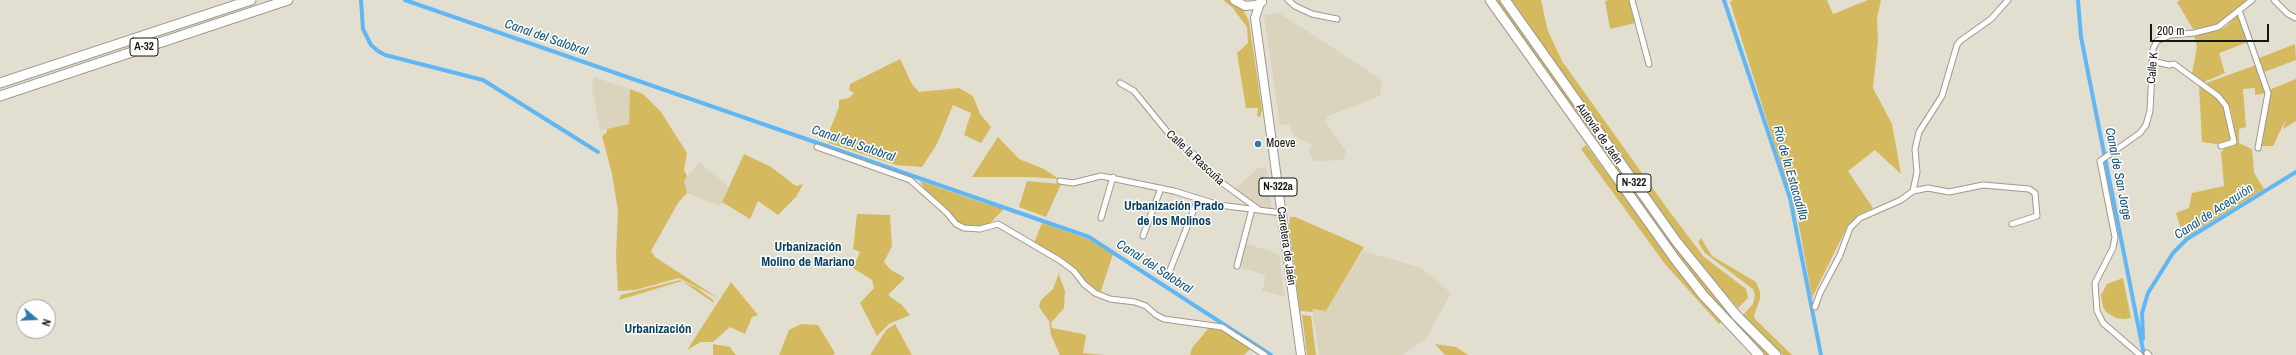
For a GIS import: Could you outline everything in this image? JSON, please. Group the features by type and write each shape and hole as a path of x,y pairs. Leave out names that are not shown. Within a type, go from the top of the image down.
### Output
{"highway":[{"name":"A-32","path":"0,83 251,0"},
{"name":"A-32","path":"0,96 288,0"},
{"name":"Autovía de Jaén","path":"1490,0 1703,295 1759,355"},
{"name":"Autovía de Jaén","path":"1505,0 1676,241 1736,315 1776,355"},
{"name":"N-322a","path":"1236,2 1251,6 1262,2"},
{"name":"N-322a","path":"1236,2 1247,9 1255,18"},
{"name":"Carretera de Jaén","path":"1262,2 1255,18 1301,355"}],"street":[{"path":"1288,0 1307,12 1337,19"},
{"path":"1632,0 1649,64"},
{"path":"1913,191 1917,172 1915,149 1919,132 1942,96 1957,45 1960,41 1992,18 2008,0"},
{"name":"Calle K","path":"2140,354 2103,323 2098,311 2095,283 2112,248 2115,237 2100,161 2140,133 2146,125 2150,111 2153,49 2158,41 2170,35 2194,33 2218,27 2252,0"},
{"path":"2274,0 2288,14 2296,18"},
{"path":"2239,10 2268,93 2258,148"},
{"path":"2152,61 2169,65 2174,64 2218,96 2226,106 2234,142 2221,146"},
{"name":"Calle la Rascuña","path":"1120,83 1134,91 1174,140 1195,155 1214,177 1259,210"},
{"path":"817,147 910,180 947,213 956,224 964,228 980,229 998,224 1059,260 1074,271 1084,284 1095,293 1110,299 1146,306 1156,315 1164,319 1222,327 1265,355"},
{"path":"1060,181 1073,183 1101,176 1113,177 1161,188 1219,205 1282,213"},
{"path":"1101,218 1113,177"},
{"path":"1815,307 1850,228 1860,218 1901,200 1913,191 1928,188 1949,192 1983,185 2029,189 2035,193 2037,216 2012,224"},
{"path":"1143,236 1161,188"},
{"path":"1170,270 1198,199"},
{"path":"1237,266 1252,209"}],"shaded area":[{"path":"1223,0 1229,0 1243,10 1249,21 1262,110 1260,117 1257,116 1258,108 1246,108 1237,53 1248,43 1247,27 1232,7"},
{"path":"1493,0 1501,0 1732,314 1727,318 1689,273"},
{"path":"1509,0 1541,0 1548,31 1562,61 1669,211 1704,257 1746,289 1748,298 1738,308 1704,270 1677,234"},
{"path":"1629,0 1635,23 1610,29 1605,1"},
{"path":"1733,0 1827,0 1833,14 1868,0 1881,0 1877,18 1878,40 1873,88 1892,124 1901,174 1875,150 1848,171 1873,208 1860,214 1848,225 1812,298 1798,220 1730,2"},
{"path":"2180,0 2247,0 2218,25 2193,29 2177,2"},
{"path":"1279,13 1373,74 1382,82 1380,96 1328,116 1325,121 1346,151 1343,160 1313,161 1309,150 1312,145 1293,135 1290,124 1280,125 1264,15"},
{"path":"2237,15 2240,17 2248,42 2219,53 2225,73 2204,82 2192,73 2197,47 2194,35 2217,31 2226,27"},
{"path":"2295,44 2296,60 2264,72 2259,58"},
{"path":"900,59 912,84 919,92 959,88 973,96 980,114 991,127 981,143 964,135 971,113 953,105 937,144 922,167 896,165 829,143 827,137 839,107 839,100 849,98 854,93 849,90 850,84"},
{"path":"2256,65 2265,93 2255,95 2255,88 2243,89 2246,127 2239,129 2239,143 2252,149 2254,173 2264,189 2184,238 2176,213 2189,208 2192,193 2224,186 2221,152 2225,148 2234,146 2236,137 2231,110 2226,101 2206,83"},
{"path":"594,77 630,89 629,124 600,130 592,88"},
{"path":"2296,79 2296,121 2283,129 2286,119 2273,146 2260,146 2271,89"},
{"path":"2199,85 2215,96 2224,106 2230,138 2227,143 2216,144 2202,142"},
{"path":"630,89 643,94 661,112 687,153 684,170 687,176 684,181 687,193 678,203 651,251 655,257 718,298 679,278 635,290 618,291 616,256 618,211 612,174 602,136 607,132 607,129 629,124"},
{"path":"998,137 1019,159 1044,169 1059,179 1030,177 972,177"},
{"path":"1586,145 1670,259 1722,321 1719,324 1665,264 1581,149"},
{"path":"744,154 771,167 796,186 803,184 796,197 778,215 758,201 750,219 722,202"},
{"path":"699,162 728,186 720,206 687,193 684,181"},
{"path":"1266,167 1272,210 1259,208 1234,190 1257,169"},
{"path":"920,181 1004,209 990,223 982,226 972,228 957,223 926,192"},
{"path":"1027,181 1061,184 1046,217 1019,207"},
{"path":"857,214 890,215 892,246 884,262 891,270 905,278 888,295 902,305 910,315 889,324 877,336 860,303 874,288 872,280 853,268 860,252 853,249"},
{"path":"1290,217 1295,217 1364,247 1326,311 1312,309 1313,312 1300,311 1289,225"},
{"path":"1042,223 1090,240 1113,254 1100,294 1086,285 1073,268 1034,243"},
{"path":"1701,238 1712,256 1756,282 1760,292 1760,299 1754,315 1755,319 1792,355 1783,355 1743,315 1753,304 1755,295 1753,289 1705,253 1698,242"},
{"path":"1245,243 1279,254 1285,297 1262,291 1266,275 1238,267"},
{"path":"1363,251 1422,268 1451,293 1425,340 1402,355 1319,355 1312,309 1326,311"},
{"path":"1060,270 1059,275 1065,291 1064,308 1051,323 1052,328 1083,334 1086,336 1083,353 1105,355 1060,355 1051,335 1049,321 1039,307 1041,300 1053,289"},
{"path":"2123,278 2131,318 2124,319 2116,318 2106,312 2103,307 2101,295 2107,284"},
{"path":"680,280 697,288 713,300 714,303 682,281 619,300 621,295"},
{"path":"731,282 758,315 752,317 745,334 730,327 713,342 701,342 687,350"},
{"path":"1302,315 1311,316 1316,355 1307,355"},
{"path":"1738,320 1772,355 1763,355 1733,325"},
{"path":"801,324 818,325 835,353 833,355 779,355 789,330"},
{"path":"895,324 912,355 870,355 886,330"},
{"path":"1203,325 1221,328 1250,349 1244,355 1190,355 1192,348 1208,329"},
{"path":"713,344 731,347 736,355 713,355"},
{"path":"1435,344 1456,347 1468,355 1445,355"}],"waterway":[{"path":"361,0 363,29 371,45 378,51 385,55 483,80 598,152"},
{"name":"Canal del Salobral","path":"405,0 1089,237 1271,355"},
{"name":"Río de la Estacadilla","path":"1724,0 1790,198 1821,355"},
{"name":"Canal de San Jorge","path":"2078,0 2081,37 2144,355"},
{"name":"Canal de Acequión","path":"2143,339 2142,313 2148,293 2173,253 2187,239 2296,172"}],"place":[{"name":"Moeve","path":"1258,144"}],"district":[{"name":"Urbanización Prado de los Molinos","path":"1174,214"},
{"name":"Urbanización Molino de Mariano","path":"808,256"},
{"name":"Urbanización","path":"658,330"}]}
